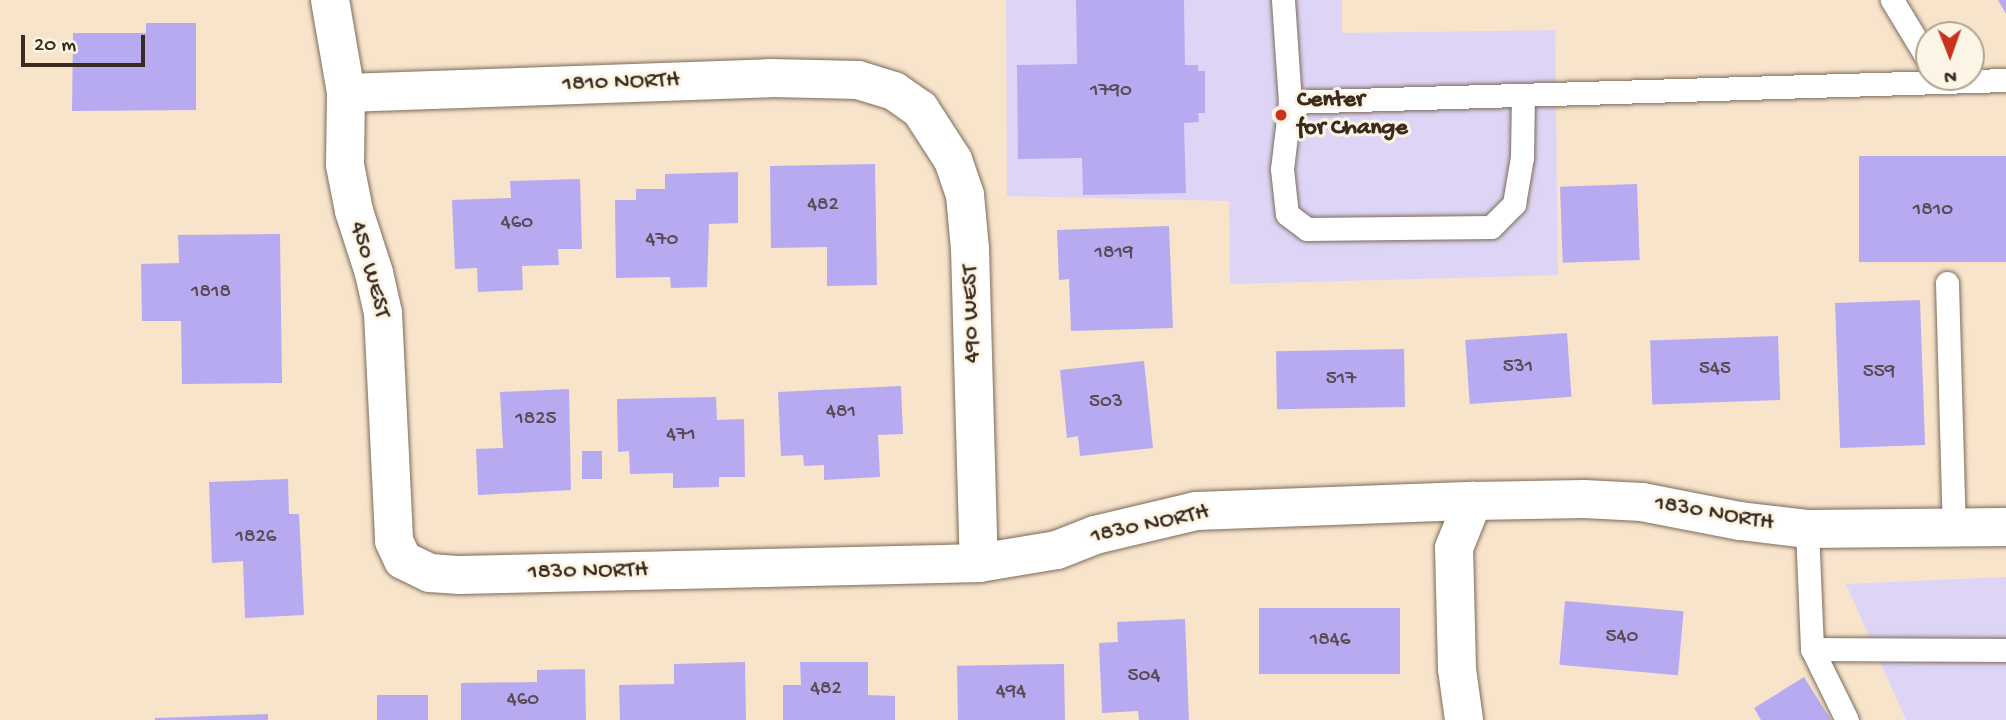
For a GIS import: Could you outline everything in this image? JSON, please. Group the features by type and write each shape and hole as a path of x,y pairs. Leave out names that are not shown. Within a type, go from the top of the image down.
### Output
{"street":[{"name":"450 WEST","path":"330,0 346,93 345,165 354,211 374,273 386,344 394,541"},
{"name":"1810 NORTH","path":"346,93 770,78 858,80 894,91"},
{"name":"490 WEST","path":"894,91 920,110 933,126 953,160 965,195 970,249 978,563"},
{"name":"1830 NORTH","path":"394,541 403,560 411,566 430,573 460,575 978,563 1057,550 1095,535 1196,511 1473,501 1584,499 1642,502 1740,521 1807,528 2006,527"},
{"path":"1464,720 1457,669 1454,548 1473,501"}],"lane":[{"path":"1283,0 1290,102 1282,169 1287,214 1307,229 1492,227 1514,204 1522,157 1523,95"},
{"path":"1892,0 1915,38"},
{"path":"1985,80 2006,80"},
{"path":"1290,102 1915,81"},
{"path":"1947,283 1954,529"},
{"path":"1807,528 1812,649 1847,720"},
{"path":"1812,649 2006,650"}],"shaded area":[{"name":"Center for Change","path":"1006,0 1342,0 1342,33 1555,30 1558,275 1230,284 1229,201 1007,196"},
{"path":"2006,577 2006,720 1906,720 1846,584"}],"building":[{"path":"1076,0 1184,0 1185,65 1198,65 1198,71 1205,71 1205,113 1198,113 1199,122 1184,123 1186,193 1083,195 1082,158 1018,159 1017,65 1077,64"},
{"path":"1998,0 2006,0 2006,14"},
{"path":"146,23 196,23 196,110 72,111 73,33 146,33"},
{"path":"1859,156 2006,156 2006,262 1859,262"},
{"path":"875,164 877,285 827,286 827,247 771,248 770,166"},
{"path":"738,172 738,223 709,224 707,287 671,288 670,277 616,278 615,200 636,200 636,189 665,189 665,174"},
{"path":"580,179 582,249 558,249 559,265 522,266 523,290 478,292 477,268 455,269 452,200 511,198 510,181"},
{"path":"1637,184 1640,260 1563,263 1560,187"},
{"path":"1169,226 1173,328 1071,331 1069,279 1059,280 1057,230"},
{"path":"280,234 282,383 182,384 181,321 142,321 141,264 179,263 178,235"},
{"path":"1920,300 1925,445 1840,448 1835,303"},
{"path":"1567,333 1571,397 1470,404 1465,340"},
{"path":"1778,336 1780,400 1652,404 1650,340"},
{"path":"1404,349 1405,407 1277,409 1276,351"},
{"path":"1144,361 1153,448 1080,456 1078,436 1067,438 1060,370"},
{"path":"901,386 903,434 878,435 880,477 824,480 824,465 804,466 803,455 781,456 778,392"},
{"path":"569,389 571,490 478,495 476,449 503,448 500,392"},
{"path":"716,397 717,420 744,419 745,477 719,477 719,487 673,488 673,473 630,474 629,451 618,452 617,399"},
{"path":"582,451 602,451 602,479 582,479"},
{"path":"288,479 289,514 299,514 304,615 245,618 243,561 212,563 209,482"},
{"path":"1565,601 1684,611 1678,675 1559,665"},
{"path":"1259,608 1400,608 1400,674 1259,674"},
{"path":"1185,619 1189,720 1139,720 1138,711 1102,713 1099,643 1118,642 1117,622"},
{"path":"745,662 746,720 620,720 619,685 674,684 674,664"},
{"path":"800,662 868,662 868,695 895,696 895,720 783,720 783,685 801,685"},
{"path":"1064,664 1065,720 958,720 957,666"},
{"path":"585,669 586,720 461,720 461,683 537,682 537,670"},
{"path":"1804,677 1831,720 1761,720 1754,708"},
{"path":"377,695 428,695 428,720 377,720"},
{"path":"268,714 268,720 155,720 155,718"}],"place":[{"name":"Center for Change","path":"1281,115"}]}
